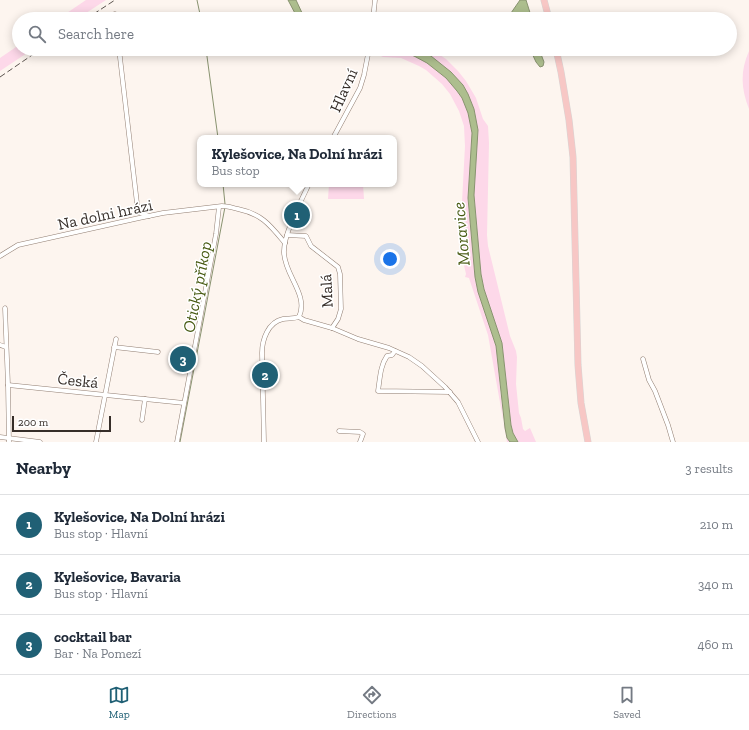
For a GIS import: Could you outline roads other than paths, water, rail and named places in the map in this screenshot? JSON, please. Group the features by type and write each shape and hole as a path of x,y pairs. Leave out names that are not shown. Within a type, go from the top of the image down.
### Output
{"main road":[{"path":"544,0 547,12"},
{"path":"558,56 569,120 573,157 578,365 581,403 588,442"}],"street":[{"path":"374,12 376,0"},
{"path":"120,56 138,212 149,216"},
{"name":"Hlavní","path":"335,135 360,88 368,56"},
{"path":"299,317 302,310 301,299 285,263 284,254 287,234 308,187"},
{"path":"177,442 216,234 223,207"},
{"name":"Na dolni hrázi","path":"0,256 18,245 149,216 163,213 223,207 248,211 261,217 285,243"},
{"name":"Malá","path":"287,234 306,236 311,246 338,268 340,274 341,306 338,318 332,328"},
{"path":"4,308 9,440"},
{"path":"264,442 262,353 264,339 268,331 276,322 283,319 299,317 304,320 332,328 358,339 389,348 409,357 422,366 450,392 458,402 478,442"},
{"path":"96,442 116,339"},
{"path":"0,345 6,347"},
{"path":"114,347 158,352"},
{"path":"395,351 392,355 387,356 385,360 378,391 450,392"},
{"path":"643,359 649,380 655,391 673,442"},
{"name":"Česká","path":"8,385 184,403"},
{"path":"142,420 145,399"},
{"path":"339,431 362,432 363,434 360,442"},
{"path":"0,437 9,440 40,442"}],"waterway":[{"name":"Otický příkop","path":"197,0 200,12"},
{"name":"Otický příkop","path":"207,56 218,135"},
{"name":"Otický příkop","path":"223,187 225,204"},
{"name":"Otický příkop","path":"180,442 225,207"}],"railway":[{"path":"97,12 115,0"},
{"path":"0,77 31,56"}],"place":[{"name":"Kylešovice, Na Dolní hrázi","path":"297,215"},
{"name":"cocktail bar","path":"183,359"},
{"name":"Kylešovice, Bavaria","path":"265,375"}],"water label":[{"name":"Moravice","path":"461,234"}]}
